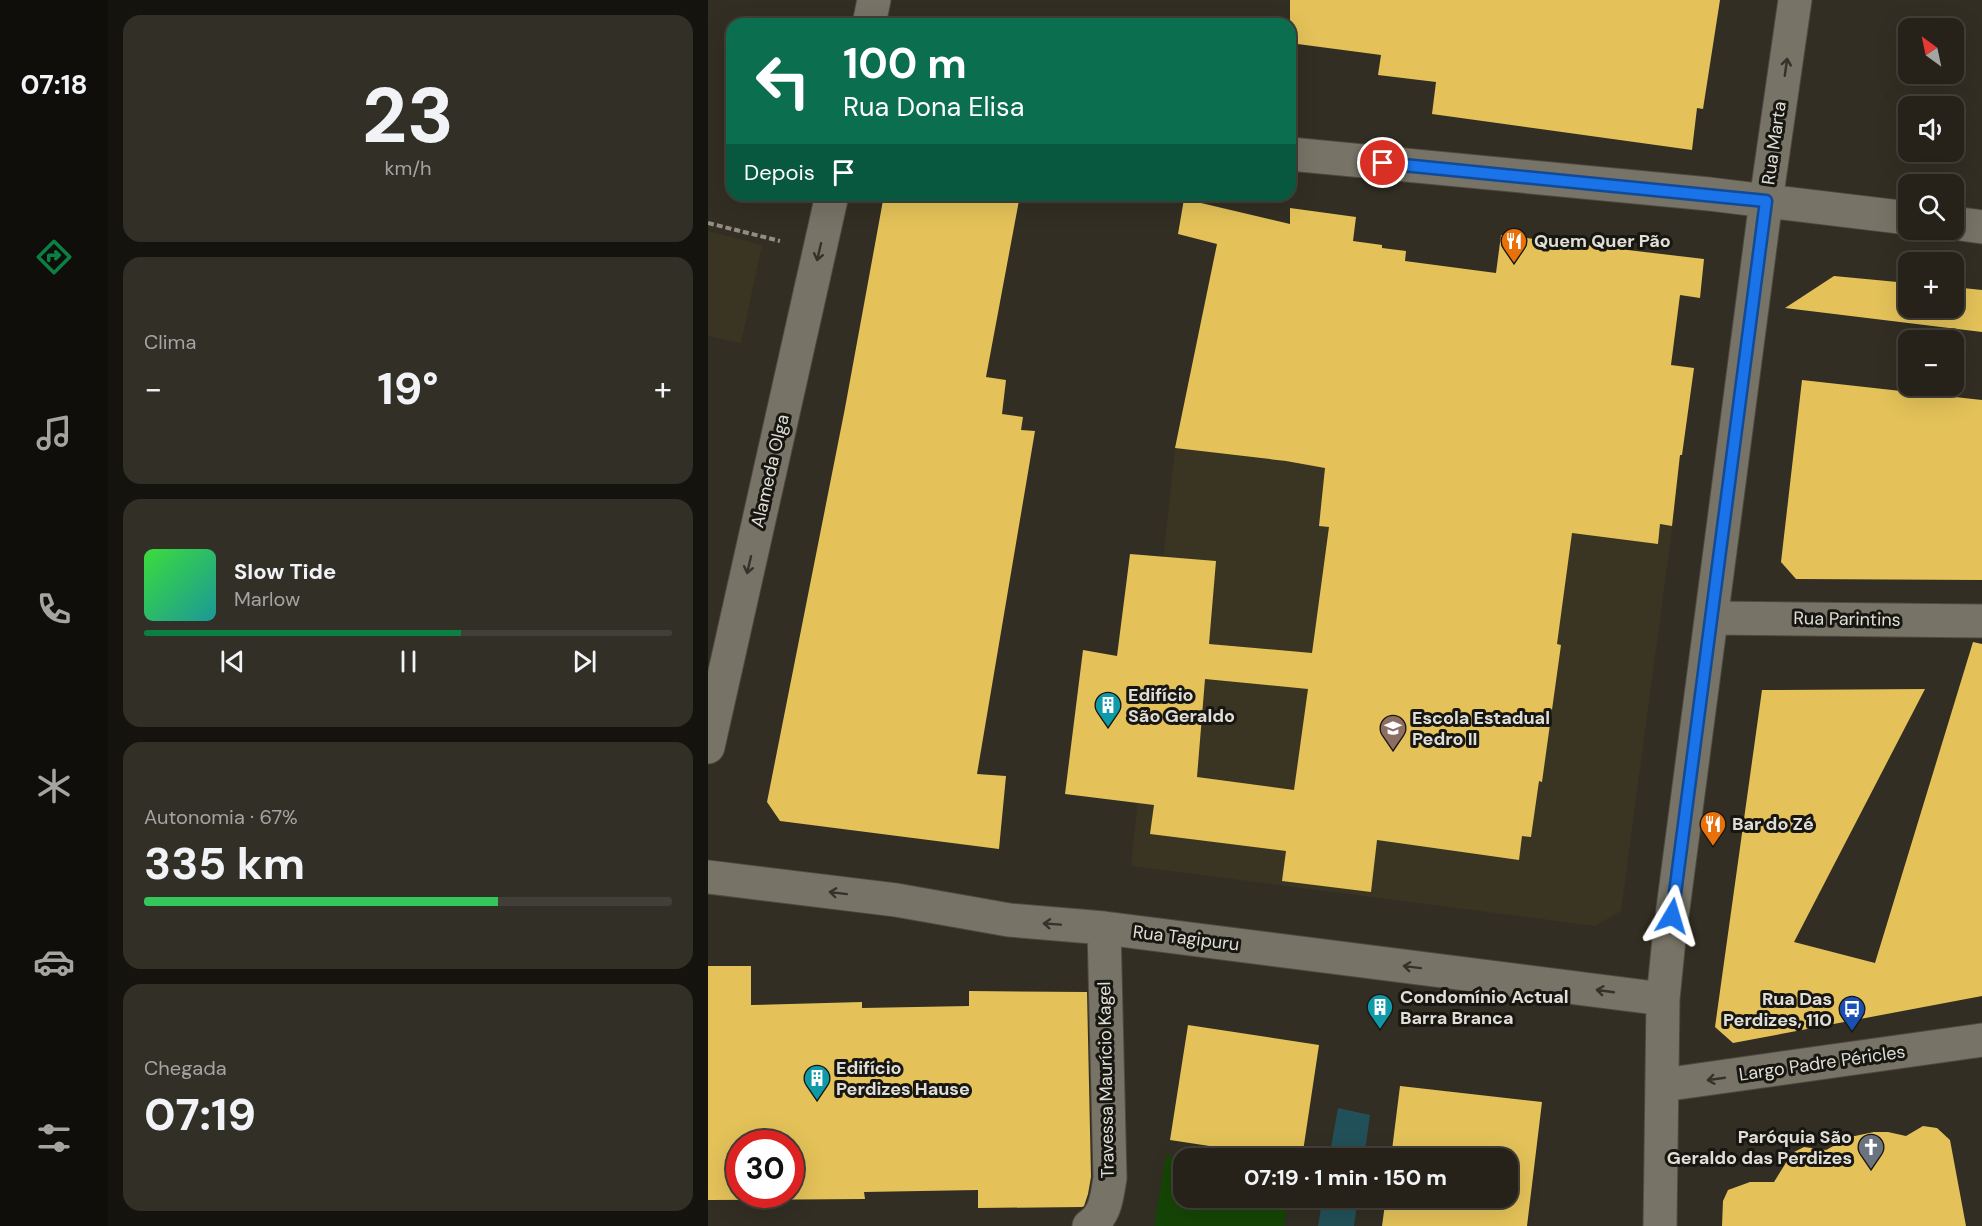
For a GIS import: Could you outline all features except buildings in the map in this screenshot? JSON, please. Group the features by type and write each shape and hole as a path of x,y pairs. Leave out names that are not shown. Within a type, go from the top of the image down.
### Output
{"street":[{"path":"870,18 874,0"},
{"name":"Rua Marta","path":"1663,999 1766,201 1796,0"},
{"path":"1296,155 1766,201 1898,217"},
{"name":"Alameda Olga","path":"708,747 831,201"},
{"path":"1964,225 1982,227"},
{"name":"Rua Parintins","path":"1712,618 1982,621"},
{"name":"Rua Tagipuru","path":"708,877 896,900 1009,920 1104,928 1663,999"},
{"name":"Travessa Maurício Kagel","path":"1089,1226 1097,1221 1106,1201 1110,1178 1104,928"},
{"path":"1660,1226 1663,999"},
{"name":"Largo Padre Péricles","path":"1663,1085 1982,1040"}],"path":[{"path":"708,223 819,251"}],"shaded area":[{"path":"708,231 762,245 741,343 708,336"},
{"name":"Escola Estadual Pedro II","path":"1175,448 1675,507 1621,911 1595,926 1131,866"}],"green space":[{"path":"1166,1155 1173,1156 1173,1208 1287,1208 1284,1226 1154,1226"}],"water":[{"path":"1338,1108 1370,1115 1365,1148 1331,1148"},
{"path":"1321,1208 1356,1208 1354,1226 1318,1226"}],"place":[{"name":"Quem Quer Pão","path":"1514,264"},
{"name":"Edifício São Geraldo","path":"1108,728"},
{"name":"Escola Estadual Pedro II","path":"1393,751"},
{"name":"Bar do Zé","path":"1713,847"},
{"name":"Condomínio Actual Barra Branca","path":"1380,1030"},
{"name":"Rua Das Perdizes, 110","path":"1852,1032"},
{"name":"Edifício Perdizes Hause","path":"817,1101"},
{"name":"Paróquia São Geraldo das Perdizes","path":"1871,1170"}],"route":[{"path":"1383,163 1766,201 1672,916"}]}
